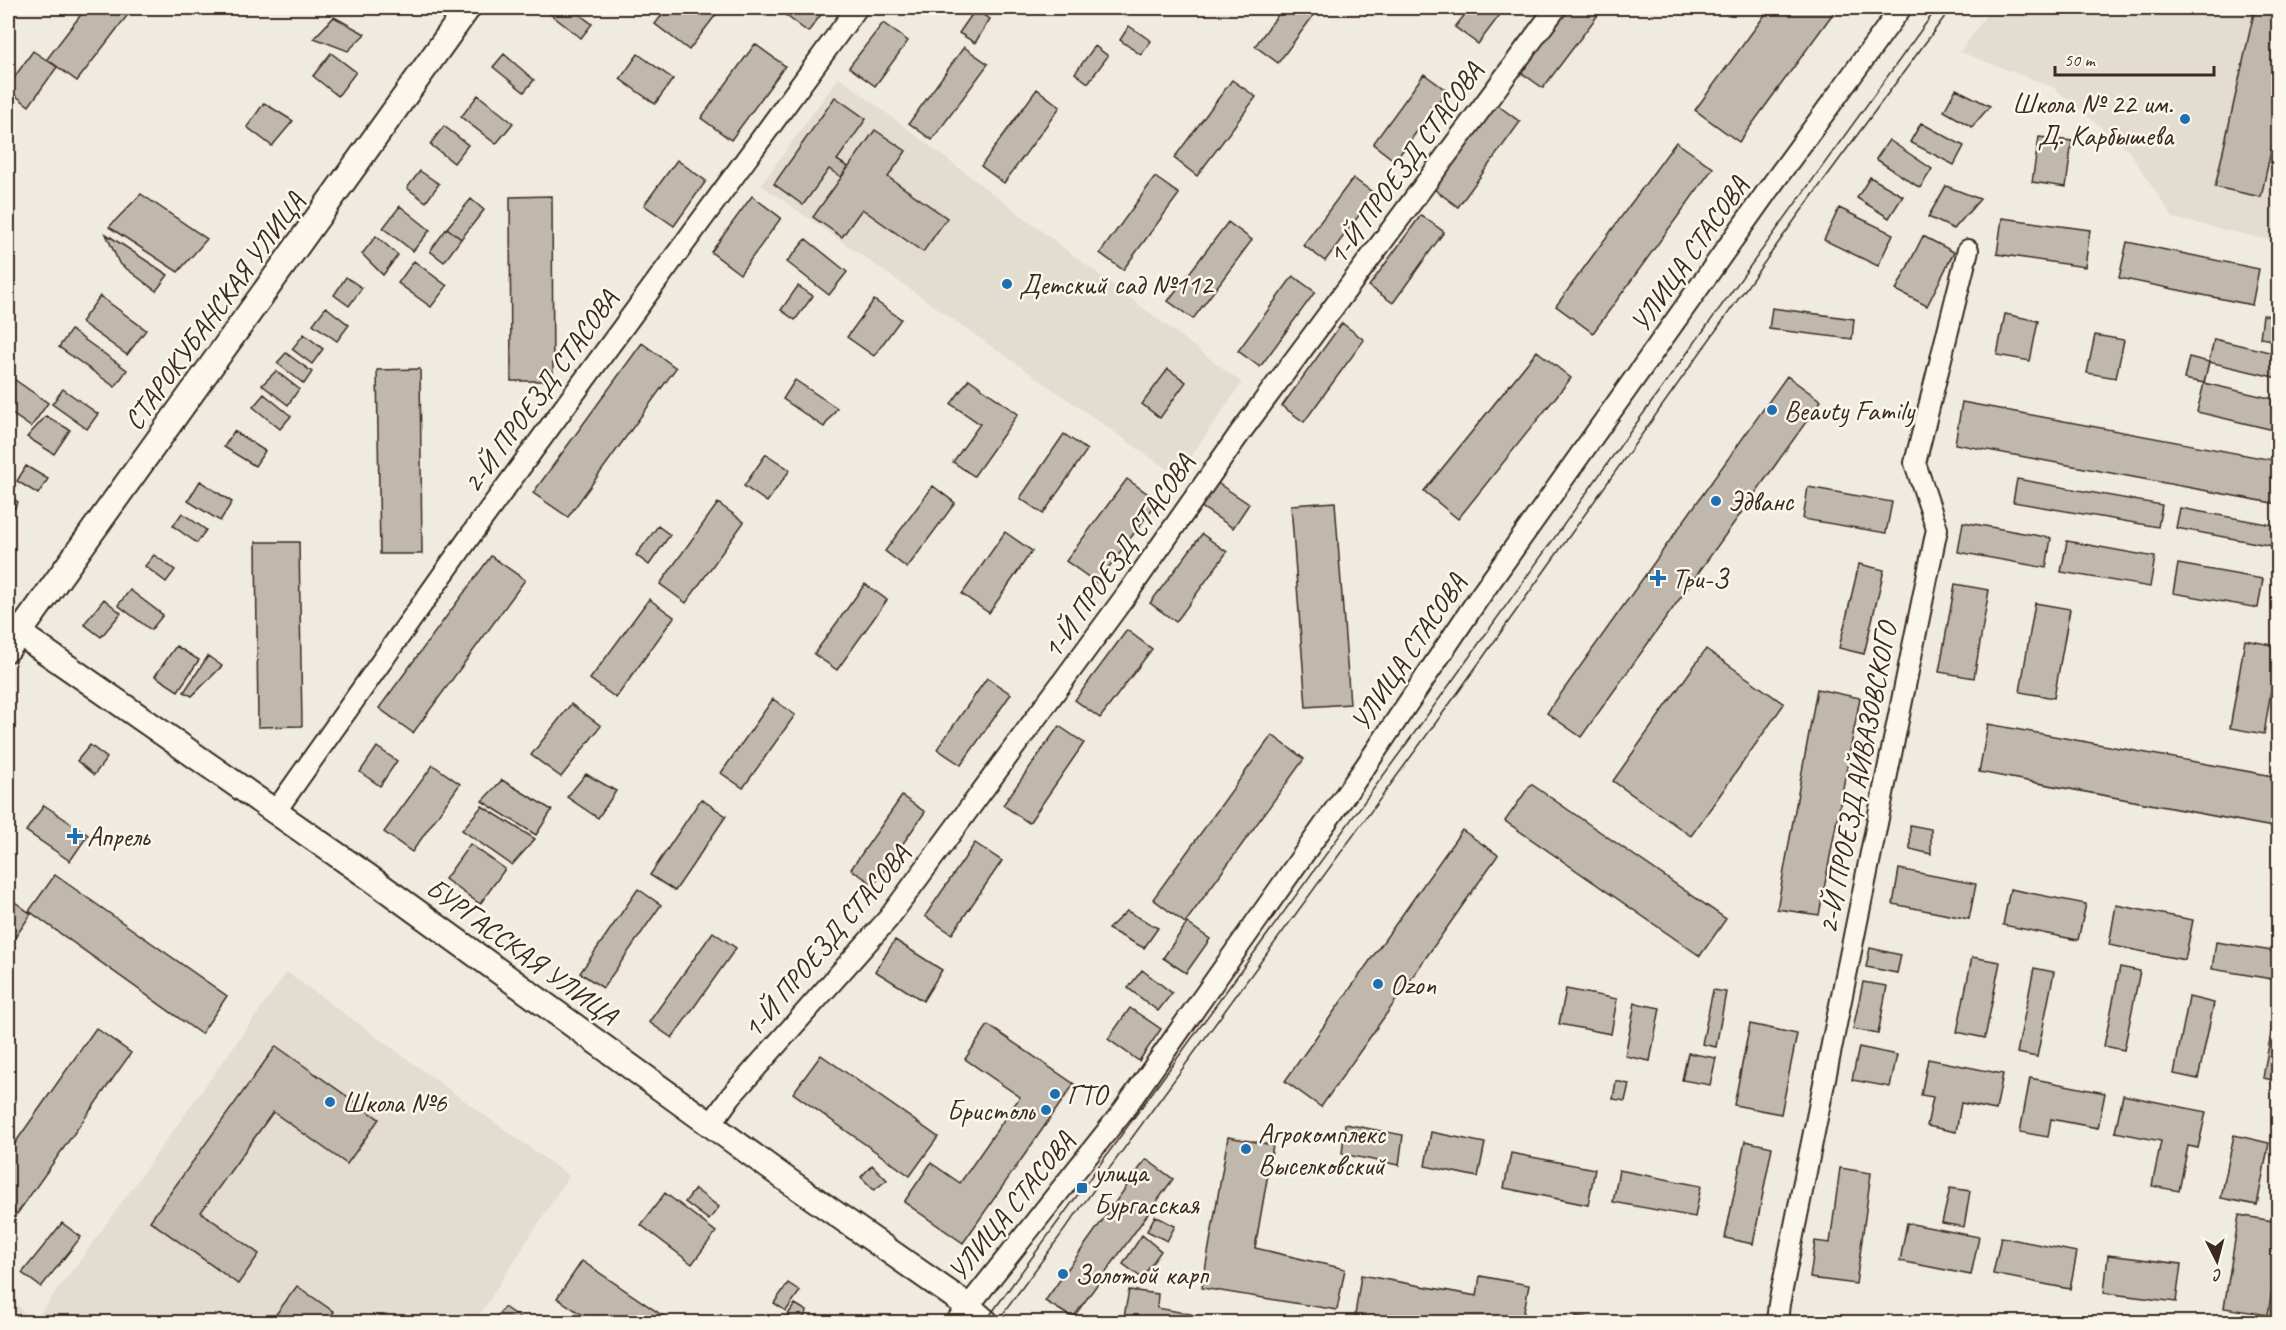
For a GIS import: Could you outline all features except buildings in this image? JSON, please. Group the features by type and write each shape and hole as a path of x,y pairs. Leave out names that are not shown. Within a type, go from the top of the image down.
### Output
{"street":[{"name":"СТАРОКУБАНСКАЯ УЛИЦА","path":"13,641 468,8"},
{"name":"2-Й ПРОЕЗД СТАСОВА","path":"275,812 491,507 857,8"},
{"name":"1-Й ПРОЕЗД СТАСОВА","path":"711,1124 731,1096 888,920 1127,594 1240,433 1556,8"},
{"name":"УЛИЦА СТАСОВА","path":"962,1314 1123,1111 1365,767 1478,599 1768,190 1901,8"},
{"name":"2-Й ПРОЕЗД АЙВАЗОВСКОГО","path":"1777,1323 1937,529 1916,463 1968,250"},
{"name":"БУРГАССКАЯ УЛИЦА","path":"13,641 275,812 366,875 783,1177 962,1314 986,1323"}],"shaded area":[{"name":"Школа № 22 им. Д. Карбышева","path":"1991,8 2278,8 2278,242 2173,218 2129,151 2053,87 1960,52"},
{"name":"Детский сад №112","path":"839,77 1242,383 1177,476 761,185"},
{"name":"Школа №6","path":"287,972 569,1176 475,1322 38,1322 37,1317"},
{"path":"8,1295 25,1315 27,1322 8,1322"}],"tram line":[{"path":"985,1322 1450,684 1937,8"},
{"path":"997,1322 1459,691 1796,218 1951,8"}],"place":[{"name":"Школа № 22 им. Д. Карбышева","path":"2185,119"},
{"name":"Детский сад №112","path":"1007,284"},
{"name":"Beauty Family","path":"1772,410"},
{"name":"Эдванс","path":"1716,501"},
{"name":"Три-З","path":"1658,578"},
{"name":"Апрель","path":"75,836"},
{"name":"Ozon","path":"1378,984"},
{"name":"ГТО","path":"1055,1094"},
{"name":"Школа №6","path":"330,1102"},
{"name":"Бристоль","path":"1046,1110"},
{"name":"Агрокомплекс Выселковский","path":"1246,1149"},
{"name":"улица Бургасская","path":"1082,1188"},
{"name":"Золотой карп","path":"1063,1274"}]}
